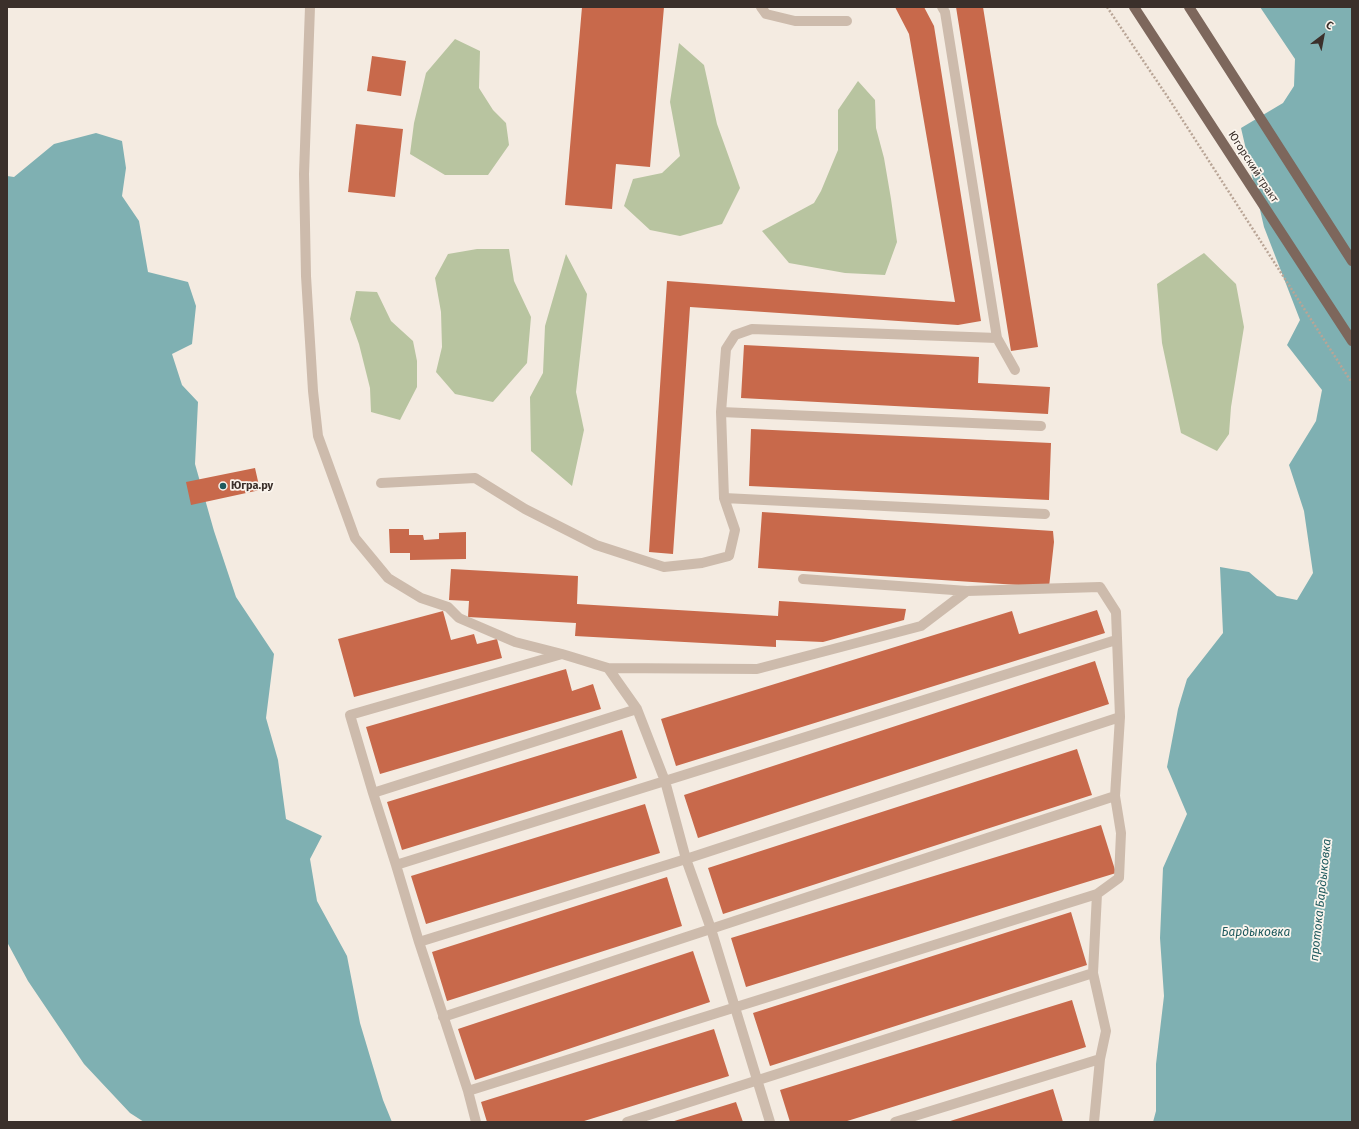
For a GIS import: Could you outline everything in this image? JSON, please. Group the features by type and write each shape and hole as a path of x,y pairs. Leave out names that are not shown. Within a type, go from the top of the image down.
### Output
{"main road":[{"name":"Югорский тракт","path":"1134,7 1352,340"},
{"path":"1189,7 1352,261"}],"lane":[{"path":"310,7 304,174 306,276 313,391 318,436 355,538 388,578 421,598 448,607 459,618 515,642 608,668 757,669 921,626 967,591"},
{"path":"761,7 766,14 795,21 847,21"},
{"path":"942,7 945,12 997,338 1015,370"},
{"path":"381,483 475,478 524,509 596,545 664,567 702,564 729,556 735,530 724,498 721,412 726,349 735,336 752,329 997,338"},
{"path":"721,412 1041,426"},
{"path":"724,498 1045,514"},
{"path":"468,1091 1097,894 1119,878 1121,833 1115,796 1120,717 1116,612 1100,587 967,591 803,579"},
{"path":"396,865 1116,640"},
{"path":"476,1122 468,1091 419,942 350,715 562,654"},
{"path":"608,668 637,709 665,781 686,859 736,1006 770,1122"},
{"path":"373,793 637,709"},
{"path":"419,942 686,859 1120,717"},
{"path":"443,1017 1115,796"},
{"path":"1094,1122 1100,1059 1106,1031 1093,973 1097,894"},
{"path":"627,1122 1093,973"},
{"path":"895,1122 1100,1059"}],"path":[{"path":"1107,7 1169,99 1352,383"}],"green space":[{"path":"455,39 480,51 479,88 493,110 506,123 509,145 488,175 445,175 410,154 414,123 426,73"},
{"path":"679,43 704,65 717,124 740,188 722,224 680,236 650,230 624,206 633,179 662,173 680,156 670,102"},
{"path":"858,81 875,100 876,128 884,158 897,242 885,275 845,273 789,263 762,231 814,203 821,191 838,150 838,110"},
{"path":"477,249 509,249 514,281 531,317 527,363 493,402 455,394 436,372 442,347 441,312 435,278 448,254"},
{"path":"1204,253 1236,284 1244,327 1231,407 1229,434 1217,451 1181,433 1162,343 1157,284"},
{"path":"566,254 587,294 576,392 584,430 572,486 531,451 530,397 543,373 545,326"},
{"path":"356,291 377,292 391,321 413,341 417,361 417,387 400,420 371,412 370,388 359,344 350,319"}],"water":[{"name":"Бардыковка","path":"1260,7 1352,7 1352,1122 1153,1122 1156,1111 1156,1064 1164,996 1160,938 1163,868 1187,814 1167,767 1178,709 1187,679 1223,633 1220,567 1249,572 1277,596 1297,600 1313,573 1304,511 1289,465 1316,421 1322,390 1287,345 1300,320 1264,227 1241,128 1283,103 1294,86 1295,59"},
{"path":"96,133 122,141 126,168 122,196 139,221 148,272 188,282 196,306 192,344 172,354 182,385 198,402 195,464 214,531 236,597 274,654 266,718 278,760 286,819 322,836 310,859 317,901 347,956 360,1023 383,1100 392,1122 144,1122 130,1113 84,1064 28,981 7,942 7,176 14,177 54,144"}],"building":[{"path":"582,7 664,7 650,167 616,164 612,209 565,205"},
{"path":"895,7 924,7 934,26 981,321 958,325 690,307 673,554 649,552 667,281 955,302 909,34"},
{"path":"956,7 983,7 1038,347 1011,351"},
{"path":"372,56 406,61 401,96 367,91"},
{"path":"356,124 403,129 395,197 348,192"},
{"path":"744,345 979,357 978,383 1050,387 1048,414 741,398"},
{"path":"751,429 1051,443 1049,500 749,486"},
{"name":"Югра.ру","path":"255,468 260,490 191,505 186,482"},
{"path":"762,512 1053,531 1054,542 1049,587 758,568"},
{"path":"389,529 409,529 409,535 423,535 424,540 439,539 439,533 466,532 466,559 410,560 410,553 390,553"},
{"path":"451,569 578,576 577,604 778,616 779,601 906,609 904,620 823,642 776,640 776,647 575,636 576,623 468,617 469,601 449,600"},
{"path":"1097,610 1105,633 676,766 661,719 1012,611 1019,634"},
{"path":"443,611 451,640 474,634 477,644 497,639 502,658 354,697 338,639"},
{"path":"1095,661 1109,704 698,838 684,795"},
{"path":"566,669 572,691 593,684 601,709 380,774 366,727"},
{"path":"622,730 637,778 402,850 387,802"},
{"path":"1077,749 1092,795 723,914 708,868"},
{"path":"645,804 660,853 426,924 411,876"},
{"path":"1101,825 1116,873 746,987 731,938"},
{"path":"667,877 682,926 447,1001 432,952"},
{"path":"1071,912 1087,965 770,1066 753,1013"},
{"path":"693,951 710,1002 475,1080 458,1029"},
{"path":"1072,1000 1086,1047 844,1122 790,1122 780,1090"},
{"path":"714,1029 729,1076 581,1122 487,1122 481,1102"},
{"path":"1053,1089 1063,1122 947,1122"},
{"path":"736,1102 743,1122 671,1122"}],"place":[{"name":"Югра.ру","path":"223,486"}],"water label":[{"name":"протока Бардыковка","path":"1321,900"}]}
